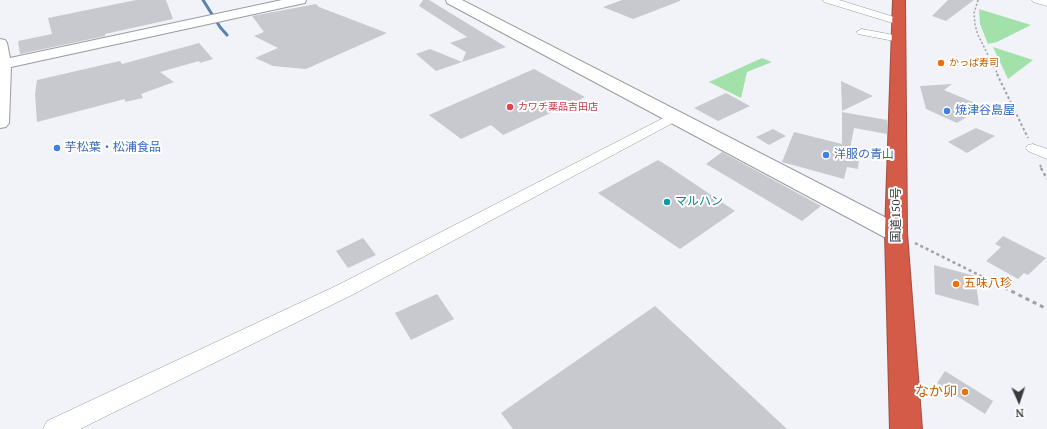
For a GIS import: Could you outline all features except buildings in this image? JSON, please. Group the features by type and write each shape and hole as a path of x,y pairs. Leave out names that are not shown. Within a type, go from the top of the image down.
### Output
{"highway":[{"name":"国道150号","path":"899,0 896,233 906,429"}],"street":[{"path":"1,64 300,0"},
{"path":"452,0 896,233"},
{"path":"828,0 899,31"},
{"path":"1037,0 1047,3"},
{"path":"862,32 899,31"},
{"path":"0,43 0,123"},
{"path":"55,429 345,290 675,116"},
{"path":"1033,148 1047,154"}],"path":[{"path":"978,0 974,13 975,26 978,35 1047,179"},
{"path":"896,233 1047,309"}],"green space":[{"path":"979,9 1031,25 997,42 988,44 980,24"},
{"path":"993,47 1033,60 1008,79"},
{"path":"762,58 772,62 747,72 741,98 709,82"}],"waterway":[{"path":"203,0 220,27 227,35"}],"place":[{"name":"かっぱ寿司","path":"941,63"},
{"name":"カワチ薬品吉田店","path":"510,107"},
{"name":"焼津谷島屋","path":"947,111"},
{"name":"芋松葉・松浦食品","path":"57,148"},
{"name":"洋服の青山","path":"826,155"},
{"name":"マルハン","path":"667,202"},
{"name":"五味八珍","path":"956,284"},
{"name":"なか卯","path":"965,392"}]}
